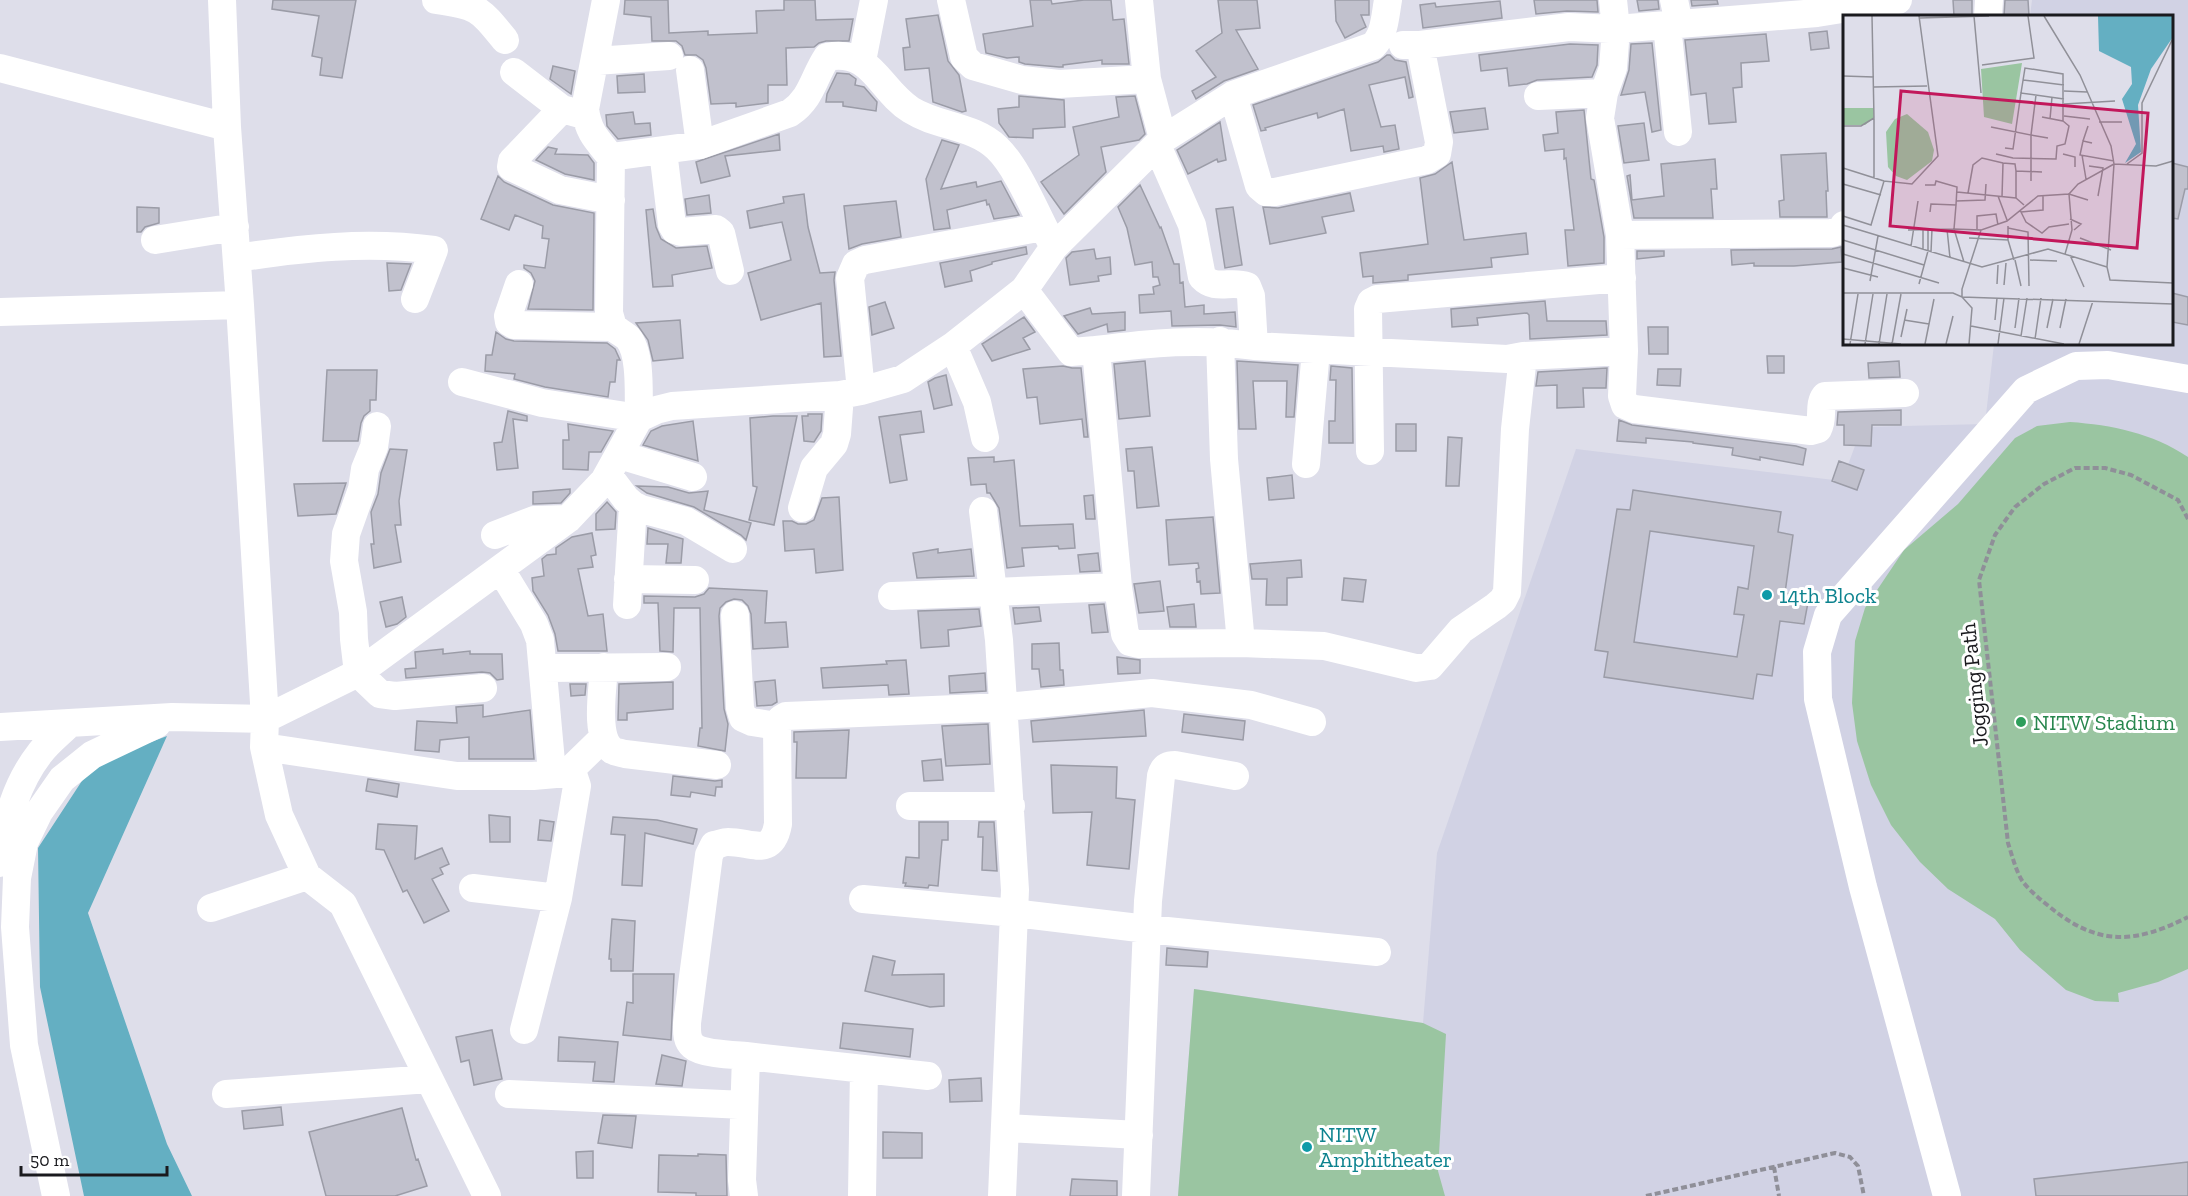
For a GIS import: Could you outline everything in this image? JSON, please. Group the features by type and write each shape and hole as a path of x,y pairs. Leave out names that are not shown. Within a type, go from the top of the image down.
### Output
{"street":[{"path":"222,0 226,127 240,305 265,719 264,747 279,815 307,876 343,904 487,1196"},
{"path":"436,0 465,4 478,10 505,40"},
{"path":"606,0 585,109 574,113 512,161 511,167 560,190 611,200"},
{"path":"862,61 874,0"},
{"path":"951,0 964,57 973,66 1022,80 1059,84 1147,79"},
{"path":"1139,0 1147,79 1160,142 1192,225 1202,277 1212,285 1239,283 1247,286 1251,296 1254,346"},
{"path":"462,382 542,403 639,418 672,406 851,393 903,379 953,346 1024,290 1048,237 1160,142 1233,95 1372,46 1378,41 1383,29 1388,0"},
{"path":"1612,0 1616,29 1613,68 1604,93 1600,118 1620,235 1624,351 1622,396 1625,405 1634,409 1811,431 1818,429 1821,422 1821,400 1825,396 1905,393"},
{"path":"1988,15 1989,0"},
{"path":"1378,41 1420,45 1569,27 1616,29 1673,16 1851,4 1899,4"},
{"path":"1673,16 1678,132"},
{"path":"1233,95 1259,186 1266,192 1427,160 1437,154 1439,142 1420,45"},
{"path":"611,157 700,145 790,112 808,97 827,57 840,55 862,61 872,69 896,99 913,111 977,134 996,147 1009,161 1048,237"},
{"path":"595,61 680,63 700,145"},
{"path":"0,68 226,127"},
{"path":"514,72 586,123 593,136 611,157 609,313 613,327"},
{"path":"1538,96 1604,93"},
{"path":"663,151 672,225 675,230 681,232 716,229 721,233 730,271"},
{"path":"155,240 235,227"},
{"path":"1620,235 1832,233 1843,229"},
{"path":"802,508 814,468 834,444 851,393 850,278 856,264 865,260 1048,237"},
{"path":"237,258 300,249 364,244 434,250 415,299"},
{"path":"1370,451 1368,309 1371,302 1377,299 1622,278"},
{"path":"0,727 172,717 265,719 358,673 568,519 614,465 639,418 634,346 627,337 613,327 514,325 509,322 508,316 519,284"},
{"path":"1024,290 1071,352 1149,343 1220,341 1254,346 1316,350 1369,350 1507,359 1523,356 1624,351"},
{"path":"0,312 240,305"},
{"path":"1220,341 1224,459 1240,643"},
{"path":"953,346 977,402 985,438"},
{"path":"1096,350 1118,587 1125,634 1130,642 1138,644 1240,643 1324,646 1416,668 1425,668 1435,661 1461,630 1503,600 1507,592 1515,429 1523,356"},
{"path":"1306,464 1316,350"},
{"path":"1947,1196 1863,887 1818,699 1817,652 1828,615 2026,390 2076,366 2108,365 2188,379"},
{"path":"377,426 374,447 365,469 362,489 346,534 344,561 353,612 358,673 380,694 394,696 483,688"},
{"path":"614,465 693,477"},
{"path":"614,465 626,499 633,505 641,510 686,521 733,549"},
{"path":"633,505 627,592 694,580"},
{"path":"983,511 1005,707 1015,890 1002,1196"},
{"path":"495,535 534,520 568,519"},
{"path":"501,570 534,624 540,640 559,773"},
{"path":"892,596 1118,587"},
{"path":"735,615 740,708 743,718 752,722 777,726"},
{"path":"604,667 601,726 603,738 612,750 625,754 717,765"},
{"path":"543,668 668,667"},
{"path":"928,1076 705,1051 693,1046 687,1036 709,855 714,845 728,842 756,847 768,844 775,837 777,726 781,718 1005,707 1152,693 1251,705 1312,722"},
{"path":"56,1196 24,1045 15,927 17,878 24,843 39,812 62,779 92,755 172,717"},
{"path":"0,863 3,837 14,800 26,774 41,752 70,723"},
{"path":"559,773 603,738"},
{"path":"264,747 457,776 533,776 559,773 574,777 577,786 558,898 524,1030"},
{"path":"1136,1196 1148,901 1163,769 1169,765 1175,765 1235,776"},
{"path":"910,806 1011,806"},
{"path":"211,908 307,876"},
{"path":"473,888 558,898"},
{"path":"863,899 1377,952"},
{"path":"0,1003 24,1045"},
{"path":"744,1196 742,1180 746,1056"},
{"path":"862,1196 864,1069"},
{"path":"226,1094 429,1079"},
{"path":"509,1094 744,1105"},
{"path":"1005,1128 1139,1135"}],"path":[{"name":"Jogging Path","path":"2188,519 2178,500 2131,475 2105,468 2075,468 2044,484 2015,507 1995,535 1979,580 2008,843 2022,881 2042,901 2071,924 2093,933 2132,937 2156,932 2188,917"},
{"path":"1646,1196 1835,1153 1851,1157 1858,1166 1864,1196"},
{"path":"1774,1167 1779,1196"}],"shaded area":[{"path":"2032,0 2188,0 2188,1196 1178,1196 1194,989 1423,1023 1437,853 1576,449 1842,481 1862,427 1985,424 1994,345 2173,345 2173,15 2030,15"}],"green space":[{"name":"NITW Stadium","path":"2070,422 2101,425 2146,436 2188,457 2188,969 2158,982 2118,993 2119,1002 2095,1001 2066,990 2020,950 1995,919 1948,889 1920,862 1891,825 1871,785 1857,741 1852,703 1855,641 1865,608 1904,550 1958,504 2015,438 2037,426"},
{"path":"1194,989 1423,1023 1446,1034 1438,1171 1445,1196 1178,1196"}],"water":[{"path":"167,736 88,913 167,1144 192,1196 84,1196 40,987 38,848 93,764"}],"building":[{"path":"273,0 356,0 342,78 320,75 322,58 312,56 319,16 272,9"},
{"path":"625,0 668,0 669,33 708,31 708,35 757,33 756,11 784,10 784,0 815,0 816,20 853,19 849,41 826,41 814,47 786,48 787,85 768,85 768,103 736,107 736,103 711,104 703,60 696,55 685,55 682,46 676,41 652,41 651,17 624,14"},
{"path":"1030,0 1051,0 1052,4 1084,0 1111,0 1113,20 1124,19 1129,64 1102,64 1102,60 1059,67 1025,64 1019,62 1019,57 1007,58 986,53 983,34 1033,26"},
{"path":"1218,0 1257,0 1260,28 1236,30 1258,69 1224,81 1196,99 1192,91 1216,77 1196,51 1222,33"},
{"path":"1335,0 1369,0 1369,15 1361,15 1366,27 1345,38 1336,21"},
{"path":"1534,0 1597,0 1598,12 1567,11 1536,14"},
{"path":"1637,0 1658,0 1659,9 1639,11"},
{"path":"1691,0 1717,0 1718,4 1692,6"},
{"path":"1953,0 1972,0 1972,15 1954,15"},
{"path":"2005,0 2028,0 2029,15 2004,15"},
{"path":"1500,1 1502,18 1423,28 1420,5 1435,3 1436,7"},
{"path":"938,15 948,61 959,75 966,111 962,112 933,102 929,68 905,70 903,48 910,47 906,19"},
{"path":"1827,31 1829,48 1811,50 1809,33"},
{"path":"1766,34 1769,61 1741,63 1742,87 1733,88 1736,122 1709,124 1706,93 1691,95 1685,40"},
{"path":"1652,43 1661,130 1652,132 1645,92 1621,95 1629,70 1631,44"},
{"path":"1570,44 1598,45 1597,65 1592,77 1537,80 1527,84 1509,86 1507,68 1481,71 1479,55"},
{"path":"1387,55 1395,60 1406,62 1413,97 1409,98 1405,77 1369,85 1381,127 1395,125 1399,149 1384,152 1383,146 1351,151 1344,109 1318,118 1317,113 1261,131 1253,105 1378,62"},
{"path":"553,66 575,71 571,94 550,79"},
{"path":"837,73 849,74 856,79 855,85 864,87 877,102 876,111 843,106 843,102 826,102 827,94"},
{"path":"644,74 645,92 618,93 617,76"},
{"path":"1019,96 1064,100 1065,127 1033,129 1033,138 1009,137 999,123 998,109 1019,107"},
{"path":"1135,96 1145,134 1139,140 1101,147 1106,172 1064,214 1041,182 1079,155 1073,127 1119,117 1116,97"},
{"path":"1485,108 1488,129 1454,133 1450,112"},
{"path":"1584,110 1591,179 1594,180 1604,237 1604,263 1568,266 1565,230 1574,230 1566,158 1564,159 1564,149 1545,151 1543,135 1558,133 1556,112"},
{"path":"633,112 635,124 650,123 651,135 618,139 607,126 606,115"},
{"path":"1220,122 1226,160 1218,162 1217,159 1188,174 1177,150"},
{"path":"1644,123 1649,160 1624,163 1618,126"},
{"path":"779,134 780,150 725,156 730,176 701,183 696,162"},
{"path":"942,140 959,145 941,189 976,182 977,187 1001,181 1019,215 994,219 986,200 947,210 950,228 934,230 926,179"},
{"path":"548,147 557,149 555,154 588,155 594,163 594,180 565,174 536,160"},
{"path":"1826,153 1827,217 1780,217 1779,201 1784,200 1781,155"},
{"path":"1715,159 1717,189 1711,189 1713,218 1634,218 1627,176 1630,175 1632,200 1664,196 1661,164"},
{"path":"1452,162 1464,240 1526,233 1528,254 1491,258 1492,267 1408,275 1408,280 1373,283 1373,276 1363,277 1360,253 1428,244 1420,178 1435,174"},
{"path":"2173,163 2188,167 2188,189 2185,189 2178,219 2173,218"},
{"path":"498,176 504,182 553,205 594,213 593,310 528,309 535,281 524,265 545,268 549,239 542,238 543,226 515,215 509,230 481,219"},
{"path":"1140,185 1161,227 1174,264 1179,264 1185,307 1204,305 1204,314 1235,312 1236,327 1172,326 1171,311 1140,313 1139,295 1154,294 1153,287 1160,285 1158,277 1153,277 1152,262 1135,265 1127,228 1118,207"},
{"path":"1350,193 1354,211 1322,217 1326,233 1270,244 1263,207 1278,208"},
{"path":"804,194 808,227 820,273 835,272 841,356 824,357 821,303 761,320 748,273 791,260 782,222 750,228 747,211 784,203 783,197"},
{"path":"709,195 711,213 687,215 685,199"},
{"path":"896,201 901,237 862,244 849,249 844,206"},
{"path":"137,207 159,208 159,223 137,232"},
{"path":"1233,207 1242,265 1225,268 1216,209"},
{"path":"653,209 661,239 676,248 707,246 712,268 672,275 673,286 653,287 646,210"},
{"path":"1026,247 1027,254 992,262 992,264 970,271 972,281 945,287 940,263"},
{"path":"1841,247 1842,262 1794,266 1754,266 1754,263 1732,265 1731,250"},
{"path":"1094,249 1096,259 1110,257 1111,274 1098,276 1099,281 1070,285 1066,258 1072,252"},
{"path":"1637,251 1664,251 1664,256 1637,259"},
{"path":"387,263 411,264 401,290 389,291"},
{"path":"2173,293 2188,297 2188,325 2173,322"},
{"path":"1545,301 1547,321 1606,321 1607,335 1530,339 1527,313 1477,318 1478,325 1452,327 1451,309"},
{"path":"885,302 894,328 872,335 869,307"},
{"path":"1090,308 1092,314 1125,312 1125,330 1108,332 1107,324 1078,334 1064,316"},
{"path":"1024,317 1035,332 1023,338 1030,349 992,361 982,344"},
{"path":"680,320 683,358 653,361 648,340 636,323"},
{"path":"1648,327 1668,327 1668,354 1649,354"},
{"path":"496,332 514,341 607,343 615,349 620,360 617,360 615,382 610,382 608,397 545,387 514,379 515,374 485,371 486,355 492,355"},
{"path":"1767,356 1784,356 1784,373 1768,373"},
{"path":"1145,361 1150,416 1119,419 1114,364"},
{"path":"1237,361 1298,365 1294,417 1286,417 1287,381 1253,381 1256,429 1239,429"},
{"path":"1899,361 1900,377 1869,378 1868,363"},
{"path":"1063,366 1081,368 1088,437 1084,437 1082,419 1040,424 1037,397 1027,398 1023,369"},
{"path":"1331,366 1352,368 1353,443 1329,443 1329,421 1335,421 1336,380 1330,380"},
{"path":"1607,368 1606,388 1583,388 1584,407 1557,408 1557,385 1536,386 1538,372"},
{"path":"1658,369 1681,369 1680,386 1657,385"},
{"path":"327,370 377,370 376,400 370,400 370,411 361,423 358,441 323,441"},
{"path":"946,375 952,405 934,409 928,382"},
{"path":"1901,410 1901,425 1872,425 1871,446 1844,445 1844,425 1837,425 1838,412"},
{"path":"508,411 527,416 527,421 513,419 518,468 497,470 494,443 502,442"},
{"path":"921,411 924,432 900,435 907,480 890,483 879,417"},
{"path":"808,414 822,414 821,431 814,442 804,441 802,416 808,416"},
{"path":"797,416 774,525 749,520 757,487 753,486 750,418"},
{"path":"1619,420 1632,425 1796,446 1806,449 1803,465 1760,457 1760,460 1732,455 1733,448 1693,442 1646,438 1646,443 1617,441"},
{"path":"693,421 698,461 643,445 651,431 662,426"},
{"path":"568,424 613,431 601,452 589,452 588,470 563,469 563,440 569,440"},
{"path":"1396,424 1416,424 1416,451 1396,451"},
{"path":"1448,437 1462,438 1459,486 1446,486"},
{"path":"1152,447 1159,506 1137,508 1134,471 1128,471 1126,449"},
{"path":"390,449 407,450 399,501 401,525 395,525 401,562 374,568 371,512"},
{"path":"994,457 994,462 1014,460 1020,526 1073,524 1075,548 1059,549 1058,546 1022,548 1024,566 1007,568 999,508 990,493 987,493 986,484 971,485 968,458"},
{"path":"1839,461 1864,470 1857,490 1832,481"},
{"path":"1292,475 1294,498 1269,500 1267,478"},
{"path":"346,483 336,514 298,516 294,484"},
{"path":"637,486 668,487 689,493 708,491 704,510 751,523 746,540 694,507 647,493"},
{"path":"570,489 570,493 561,503 533,504 533,492"},
{"name":"14th Block","path":"1633,490 1781,512 1778,532 1793,535 1785,593 1809,597 1804,624 1780,621 1772,676 1757,674 1753,699 1604,677 1608,652 1595,650 1617,509 1630,510","holes":["1650,531 1754,546 1748,589 1738,587 1734,614 1744,615 1737,657 1634,642"]},
{"path":"1093,495 1095,519 1086,519 1084,496"},
{"path":"839,497 843,570 816,573 814,549 785,551 783,521 806,524 814,520 822,498"},
{"path":"607,502 616,512 615,529 596,530 596,514"},
{"path":"1213,517 1220,593 1201,594 1200,581 1197,582 1198,563 1169,565 1166,520"},
{"path":"648,528 683,539 681,563 666,563 668,544 647,544"},
{"path":"592,533 596,555 591,556 593,567 578,569 588,616 603,614 607,651 558,651 548,615 533,591 532,578 544,576 542,559 547,555 556,554 556,548 572,537"},
{"path":"938,549 938,553 971,549 974,576 917,578 913,553"},
{"path":"1098,553 1100,571 1080,572 1078,555"},
{"path":"1301,560 1302,577 1287,578 1287,605 1266,605 1267,579 1252,579 1250,564"},
{"path":"1344,578 1366,580 1363,602 1342,600"},
{"path":"1160,581 1164,611 1139,613 1134,584"},
{"path":"709,588 767,591 765,623 786,622 788,647 753,649 751,614 748,606 742,600 734,599 726,602 720,608 724,709 728,724 725,751 698,746 700,728 702,728 700,608 674,608 673,652 660,651 658,603 644,603 644,596 695,597 704,594"},
{"path":"402,597 406,617 397,624 386,627 380,602"},
{"path":"1104,604 1108,632 1092,633 1089,605"},
{"path":"1194,604 1196,627 1170,627 1167,607"},
{"path":"1039,607 1041,621 1015,624 1013,608"},
{"path":"979,609 981,626 948,630 949,646 921,648 918,611"},
{"path":"1059,643 1060,670 1063,670 1064,685 1041,687 1039,669 1032,669 1032,644"},
{"path":"443,649 443,654 470,651 470,654 502,654 503,679 497,680 490,673 482,672 406,678 405,669 416,668 415,652"},
{"path":"1117,657 1140,660 1140,673 1118,674"},
{"path":"906,660 909,694 889,695 888,685 823,688 821,668 887,664 886,661"},
{"path":"985,673 986,691 950,693 949,676"},
{"path":"775,680 777,702 772,705 757,706 755,682"},
{"path":"673,682 673,709 627,713 627,720 618,720 619,684"},
{"path":"570,684 586,684 585,695 571,696"},
{"path":"483,705 483,717 530,710 534,759 469,759 469,737 440,740 439,752 415,750 417,721 457,723 456,707"},
{"path":"1144,710 1146,736 1033,742 1031,721"},
{"path":"1184,714 1245,721 1243,740 1182,732"},
{"path":"988,724 990,764 946,766 942,726"},
{"path":"849,730 846,778 796,778 797,742 794,742 794,732"},
{"path":"941,759 943,780 924,781 922,761"},
{"path":"1051,765 1117,767 1116,798 1135,800 1129,869 1087,865 1092,812 1053,813"},
{"path":"673,776 722,780 722,787 716,787 715,796 691,792 690,797 671,795"},
{"path":"368,779 399,784 397,797 366,791"},
{"path":"489,815 510,817 510,842 490,842"},
{"path":"613,817 657,820 697,829 693,844 645,833 642,886 622,885 625,835 611,834"},
{"path":"540,820 554,822 551,841 538,840"},
{"path":"919,822 948,822 948,840 942,840 938,886 929,885 928,888 905,886 906,883 903,883 906,857 919,858"},
{"path":"979,822 994,822 997,871 982,870 983,837 978,837"},
{"path":"378,824 417,826 415,859 442,848 449,864 440,868 443,874 432,879 449,911 424,923 407,890 403,892 384,850 376,849"},
{"path":"612,919 635,921 633,971 611,971 611,959 609,959"},
{"path":"1167,948 1208,952 1207,967 1166,965"},
{"path":"873,956 895,961 892,975 944,974 944,1006 930,1007 865,991"},
{"path":"633,974 674,974 671,1040 623,1035 627,1002 633,1003"},
{"path":"843,1023 913,1029 910,1057 840,1048"},
{"path":"492,1030 502,1079 474,1085 469,1060 461,1062 456,1037"},
{"path":"559,1037 618,1042 614,1082 593,1081 595,1062 558,1061"},
{"path":"662,1055 686,1061 682,1086 656,1084"},
{"path":"981,1078 982,1101 950,1102 949,1080"},
{"path":"281,1107 283,1125 244,1129 242,1111"},
{"path":"402,1108 416,1160 418,1159 427,1186 395,1196 326,1196 309,1132"},
{"path":"603,1115 636,1116 632,1148 598,1143"},
{"path":"883,1132 922,1133 922,1158 883,1158"},
{"path":"593,1151 593,1178 577,1178 576,1152"},
{"path":"698,1154 726,1155 727,1196 658,1192 659,1155 698,1156"},
{"path":"2188,1162 2188,1196 2036,1196 2034,1179"},
{"path":"1072,1179 1117,1181 1117,1196 1070,1196"}],"place":[{"name":"14th Block","path":"1767,595"},
{"name":"NITW Stadium","path":"2021,722"},
{"name":"NITW Amphitheater","path":"1307,1147"}]}
